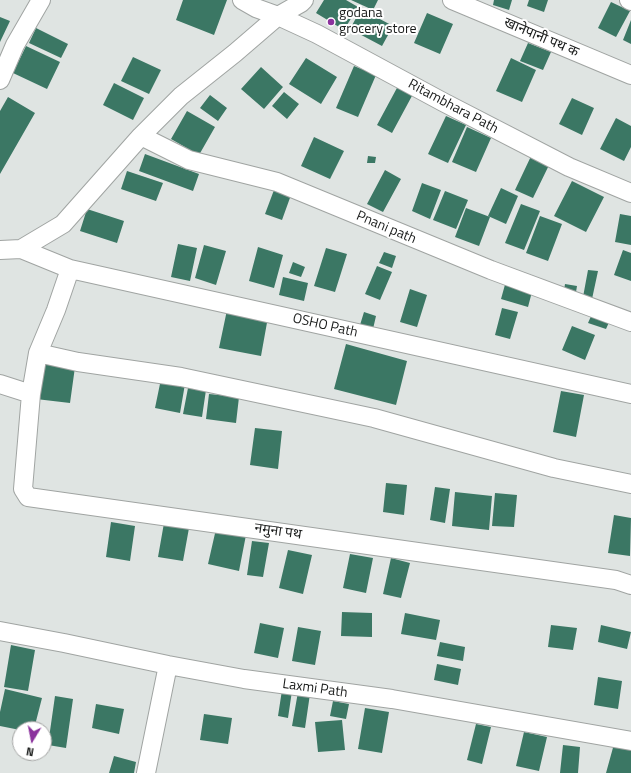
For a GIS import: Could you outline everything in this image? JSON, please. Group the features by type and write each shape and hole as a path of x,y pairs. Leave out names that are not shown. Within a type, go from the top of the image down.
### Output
{"street":[{"path":"0,80 15,46 41,0"},
{"name":"Ritambhara Path","path":"242,0 256,8 278,16 317,34 443,102 569,167 631,193"},
{"path":"0,250 22,248 63,224 141,136 180,96 235,53 278,16 304,0"},
{"name":"खानेपानी पथ क","path":"452,0 631,75"},
{"name":"Pnani path","path":"141,136 189,160 277,182 485,268 631,322"},
{"name":"OSHO Path","path":"22,248 70,269 631,394"},
{"name":"नमुना पथ","path":"70,269 56,310 38,353 31,394 22,489 28,497 616,580 631,585"},
{"path":"38,353 78,362 181,377 374,418 554,468 631,484"},
{"path":"0,384 31,394"},
{"name":"Laxmi Path","path":"0,631 244,679 392,699 631,740"},
{"path":"146,773 168,665"}],"building":[{"path":"183,0 227,0 214,35 176,20"},
{"path":"324,0 346,0 358,7 344,30 316,13"},
{"path":"351,0 378,0 373,10"},
{"path":"494,0 512,0 509,10 493,5"},
{"path":"529,0 548,0 544,12 527,6"},
{"path":"611,2 630,11 616,37 598,28"},
{"path":"361,9 393,26 382,46 350,29"},
{"path":"427,13 453,24 440,54 414,43"},
{"path":"0,17 10,21 0,42"},
{"path":"631,20 631,44 623,40"},
{"path":"36,28 68,44 61,58 29,43"},
{"path":"528,43 551,52 543,70 520,61"},
{"path":"26,46 60,62 47,89 13,73"},
{"path":"133,57 161,70 149,94 121,81"},
{"path":"306,58 337,77 321,104 289,84"},
{"path":"511,58 536,70 522,102 496,91"},
{"path":"354,66 376,75 358,117 336,108"},
{"path":"261,67 283,87 264,109 241,89"},
{"path":"114,83 144,98 133,120 103,105"},
{"path":"398,86 413,94 392,133 377,125"},
{"path":"284,92 299,104 287,119 272,106"},
{"path":"210,95 227,108 218,121 200,108"},
{"path":"8,97 35,113 0,174 0,111"},
{"path":"572,98 594,108 582,135 559,124"},
{"path":"187,111 215,127 199,155 171,139"},
{"path":"446,116 466,125 448,163 428,154"},
{"path":"616,118 631,126 631,147 624,161 600,149"},
{"path":"467,127 491,138 476,172 452,162"},
{"path":"314,137 344,151 330,179 301,166"},
{"path":"533,152 551,161 533,198 515,190"},
{"path":"145,154 199,174 193,191 139,171"},
{"path":"368,156 376,157 375,163 367,163"},
{"path":"385,170 401,179 383,212 367,204"},
{"path":"127,171 163,183 156,201 121,189"},
{"path":"572,181 604,197 586,232 554,216"},
{"path":"422,183 441,190 430,219 412,211"},
{"path":"501,188 518,196 506,224 488,216"},
{"path":"274,190 291,195 282,220 265,214"},
{"path":"445,191 468,200 456,229 433,220"},
{"path":"521,204 540,211 524,250 505,243"},
{"path":"466,208 490,217 479,246 455,237"},
{"path":"87,209 124,221 117,243 80,231"},
{"path":"620,214 631,216 631,245 615,242"},
{"path":"540,216 562,224 548,261 526,253"},
{"path":"178,244 197,248 190,281 171,277"},
{"path":"204,245 226,251 216,285 195,278"},
{"path":"258,247 283,255 274,288 249,281"},
{"path":"326,248 347,254 335,292 314,286"},
{"path":"623,250 631,253 631,281 614,275"},
{"path":"384,252 396,256 392,268 379,263"},
{"path":"293,262 305,267 301,277 289,273"},
{"path":"377,266 392,272 380,300 365,294"},
{"path":"588,270 598,271 592,299 583,297"},
{"path":"283,277 308,283 304,301 279,295"},
{"path":"506,281 533,288 528,307 501,299"},
{"path":"565,284 577,286 576,292 564,290"},
{"path":"410,289 427,295 417,327 400,322"},
{"path":"502,308 518,312 510,339 495,335"},
{"path":"227,310 268,317 261,356 219,348"},
{"path":"364,312 376,316 373,329 360,325"},
{"path":"592,314 610,320 606,329 588,323"},
{"path":"572,326 595,335 585,360 562,350"},
{"path":"346,344 407,361 396,405 334,389"},
{"path":"40,362 75,367 70,403 36,399"},
{"path":"161,379 185,384 180,413 155,408"},
{"path":"188,388 206,390 202,417 183,414"},
{"path":"561,391 584,395 576,437 553,432"},
{"path":"209,394 239,397 236,423 206,419"},
{"path":"255,428 282,431 278,469 250,465"},
{"path":"386,483 407,485 404,515 383,512"},
{"path":"435,487 450,489 445,523 430,520"},
{"path":"455,492 492,496 489,530 452,526"},
{"path":"495,493 517,495 514,527 492,526"},
{"path":"614,515 631,518 630,556 608,553"},
{"path":"111,522 135,526 130,561 106,557"},
{"path":"164,523 189,528 183,561 158,557"},
{"path":"216,529 246,535 239,571 208,564"},
{"path":"252,541 269,543 263,577 247,575"},
{"path":"288,550 312,555 303,594 279,588"},
{"path":"350,554 373,558 366,593 343,588"},
{"path":"391,558 410,563 401,598 383,594"},
{"path":"342,612 372,613 372,637 341,636"},
{"path":"405,613 440,620 436,640 401,634"},
{"path":"260,623 284,628 278,658 254,653"},
{"path":"551,625 577,628 573,650 548,647"},
{"path":"601,625 631,632 627,649 598,642"},
{"path":"298,627 321,631 315,665 292,661"},
{"path":"440,642 465,647 463,661 437,656"},
{"path":"11,645 35,650 28,691 4,687"},
{"path":"437,664 461,669 458,685 434,680"},
{"path":"598,677 622,681 618,709 594,705"},
{"path":"5,689 42,698 36,721 12,721 12,728 0,726 0,712"},
{"path":"282,690 292,691 288,718 278,716"},
{"path":"298,692 310,694 305,728 292,726"},
{"path":"55,696 73,699 66,748 52,746 51,721"},
{"path":"333,701 349,704 346,719 330,716"},
{"path":"96,704 124,709 119,734 92,728"},
{"path":"365,708 389,712 382,753 358,749"},
{"path":"204,714 232,718 228,744 200,740"},
{"path":"342,720 345,750 318,752 315,722"},
{"path":"476,724 491,727 482,764 467,760"},
{"path":"524,732 547,737 539,771 516,766"},
{"path":"614,744 631,749 631,773 606,773"},
{"path":"563,745 580,747 578,773 560,773"},
{"path":"114,756 136,762 134,773 109,773"}],"place":[{"name":"godana grocery store","path":"331,22"}]}
